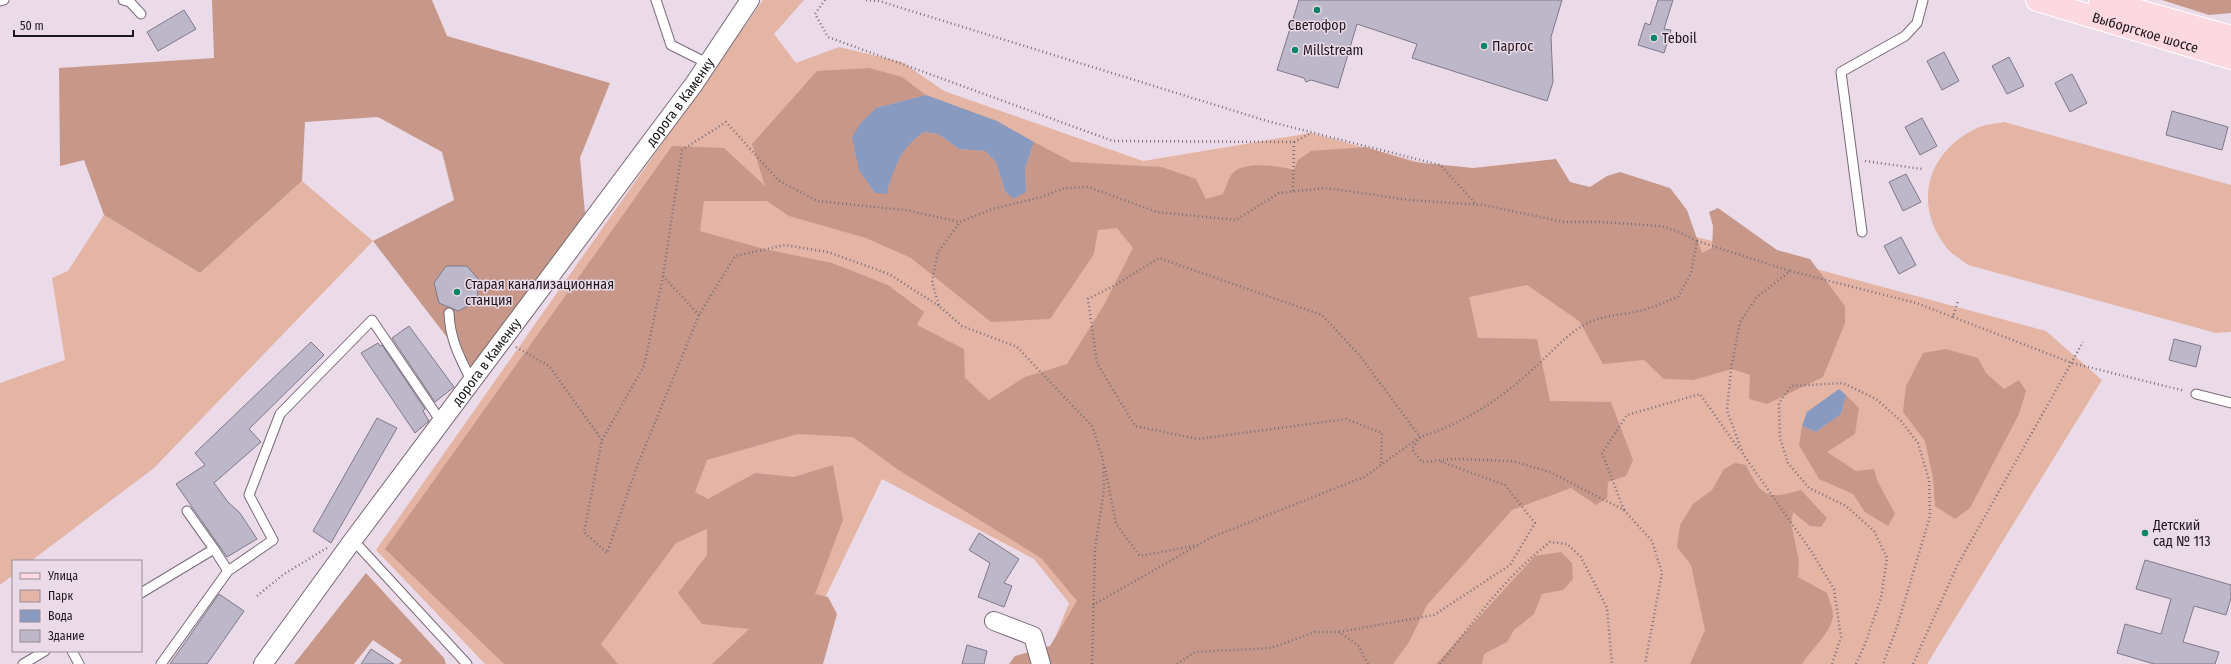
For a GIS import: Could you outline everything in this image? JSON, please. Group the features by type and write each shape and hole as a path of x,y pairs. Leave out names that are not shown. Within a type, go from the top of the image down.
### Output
{"main road":[{"name":"Выборгское шоссе","path":"2037,0 2231,58"},
{"name":"Выборгское шоссе","path":"2100,0 2231,37"}],"street":[{"name":"дорога в Каменку","path":"263,664 352,540 442,423 694,84 750,0"},
{"path":"994,621 1033,636 1042,664"}],"lane":[{"path":"0,1 4,0"},
{"path":"123,0 130,2 141,14"},
{"path":"656,0 671,44 708,63"},
{"path":"1862,232 1841,72 1905,36 1917,23 1923,0"},
{"path":"449,313 450,332 460,358 472,382"},
{"path":"161,664 228,571 273,540 249,495 280,414 372,320 442,423"},
{"path":"2196,394 2231,404"},
{"path":"187,511 228,571"},
{"path":"352,540 468,664"},
{"path":"142,592 214,549"},
{"path":"23,664 43,652"},
{"path":"73,652 79,664"}],"path":[{"path":"824,0 815,14 828,37 1113,141 1294,142 1311,133"},
{"path":"866,0 879,1 1311,133 1440,165 1477,205"},
{"path":"960,222 905,210 817,201 778,180 726,122 682,150 663,276 644,366 602,440 584,532 607,553 636,469 699,315 735,256 785,245 828,252 889,274 939,306 962,326 1017,347 1092,426 1104,459 1116,524 1140,556 1200,544"},
{"path":"1293,191 1294,142"},
{"path":"1852,159 1922,170"},
{"path":"939,306 932,282 938,252 960,222 992,209 1042,197 1064,188 1088,187 1121,197 1157,212 1236,220 1279,193 1327,188 1409,200 1477,205 1564,222 1602,222 1660,226 1677,231 1697,241 1790,271 1916,303 2072,363 2196,394"},
{"path":"1092,605 1212,538 1364,477 1420,437 1438,432 1467,418 1512,388 1567,337 1590,322 1620,314 1646,310 1678,297 1691,272 1697,241"},
{"path":"1381,465 1382,433 1346,419 1198,439 1135,426 1097,363 1088,299 1117,284 1159,258 1322,315 1360,356 1420,437"},
{"path":"1742,454 1727,410 1731,369 1740,322 1757,297 1790,271"},
{"path":"663,276 699,315"},
{"path":"1953,317 1958,301"},
{"path":"504,339 549,366 602,440"},
{"path":"1913,664 1957,566 2083,342"},
{"path":"1856,664 1865,644 1881,598 1887,558 1874,531 1846,506 1809,488 1788,463 1780,438 1779,403 1791,386 1843,383 1876,399 1901,421 1918,443 1928,480 1930,516 1897,627 1883,664"},
{"path":"1624,510 1602,453 1627,415 1700,394 1811,551 1834,589 1841,636 1832,664"},
{"path":"1420,437 1412,449 1422,462 1454,459 1512,461 1550,472 1624,510 1652,541 1662,573 1645,664"},
{"path":"1092,664 1092,605 1095,550 1104,490 1104,459"},
{"path":"1178,664 1195,652 1271,648 1315,632 1340,632 1434,615 1510,564 1535,523 1505,485 1438,461"},
{"path":"256,596 284,574 323,549 352,540"},
{"path":"1440,664 1494,595 1530,557 1550,542 1567,544 1581,557 1607,608 1612,664"},
{"path":"1340,632 1358,645 1368,664"}],"green space":[{"path":"763,0 804,0 774,34 796,63 839,47 902,62 944,91 1143,161 1311,133 2046,331 2102,380 1927,664 1050,664 1049,653 1069,603 1034,559 882,479 793,664 485,664 376,550"},
{"path":"2004,122 2231,185 2231,332 2216,333 1968,265 1951,252 1946,247 1936,230 1930,213 1928,196 1930,180 1937,164 1947,150 1960,138 1977,128"},
{"path":"302,181 373,241 154,468 32,560 12,560 12,576 0,585 0,383 65,360 52,278 68,271 104,215 200,273"}],"shaded area":[{"path":"212,0 432,0 447,36 610,83 580,158 585,213 473,371 373,241 454,200 442,152 378,117 305,122 302,181 200,273 104,215 84,160 60,166 59,68 214,58"},
{"path":"2162,0 2231,0 2231,13 2209,15"},
{"path":"869,68 902,77 926,95 876,108 887,194 892,173 909,142 924,132 938,134 959,149 985,151 996,162 1005,191 1026,192 1025,169 1034,142 1072,162 1162,167 1196,179 1206,199 1223,194 1232,174 1237,170 1244,167 1262,165 1294,170 1298,160 1311,151 1366,147 1414,162 1473,168 1556,159 1570,182 1590,187 1607,176 1620,172 1670,188 1687,210 1702,253 1712,248 1713,226 1709,212 1718,208 1777,250 1810,259 1845,306 1845,323 1823,377 1767,404 1749,399 1750,375 1732,369 1693,380 1664,379 1644,360 1603,364 1579,321 1527,285 1469,297 1478,338 1537,339 1550,401 1611,402 1633,460 1626,476 1608,482 1607,498 1596,505 1571,488 1512,510 1427,605 1409,642 1393,664 1009,664 1015,656 1050,646 1077,601 1041,558 897,469 853,437 798,434 707,460 695,492 708,499 755,473 794,477 833,465 843,520 815,594 828,597 837,614 823,664 712,664 749,629 702,624 678,593 707,555 707,529 676,543 601,644 618,664 504,664 385,549 672,146 724,148 765,186 752,144 817,71","holes":["704,201 767,201 789,216 866,238 911,258 991,322 1050,319 1094,254 1098,230 1117,228 1133,248 1104,305 1067,364 1025,377 989,400 965,378 964,349 917,325 924,312 888,285 832,263 764,249 700,231"]},
{"path":"1946,349 1978,358 1986,373 2004,389 2019,380 2026,391 2019,414 1970,508 1955,519 1935,506 1933,478 1925,441 1903,412 1906,386 1923,353"},
{"path":"1846,395 1859,408 1855,434 1827,452 1856,471 1874,469 1877,480 1895,514 1888,526 1865,512 1853,494 1819,479 1799,445 1802,426 1816,432 1841,414"},
{"path":"1735,463 1746,465 1756,484 1766,493 1780,495 1801,490 1827,518 1821,527 1810,526 1793,512 1791,523 1799,561 1798,577 1827,593 1833,612 1832,621 1826,633 1802,664 1690,664 1705,630 1691,565 1677,547 1680,525 1693,504 1712,490 1724,469"},
{"path":"1561,552 1572,563 1573,579 1563,590 1542,594 1534,614 1514,630 1507,642 1484,654 1482,664 1436,664 1535,556"},
{"path":"366,573 444,658 446,664 399,664 402,660 373,640 354,664 294,664"}],"water":[{"path":"926,95 997,121 1034,142 1025,169 1026,192 1013,199 1005,191 996,162 985,151 959,149 938,134 924,132 904,151 892,176 887,194 875,193 859,170 852,137 860,124 876,108"},
{"path":"1839,389 1846,395 1841,414 1816,432 1802,426 1807,412"}],"building":[{"name":"Паргос","path":"1299,0 1562,0 1551,37 1553,82 1547,101 1412,58 1417,44 1357,24 1338,88 1311,80 1306,82 1304,78 1277,70"},
{"name":"Teboil","path":"1658,0 1673,0 1664,29 1671,30 1664,53 1638,45 1645,23 1650,25"},
{"path":"184,10 196,29 158,51 147,32"},
{"path":"1944,52 1959,81 1942,90 1927,61"},
{"path":"2009,57 2024,86 2007,94 1992,66"},
{"path":"2072,74 2087,103 2070,112 2055,83"},
{"path":"2172,111 2228,127 2222,150 2166,135"},
{"path":"1922,118 1937,146 1920,155 1905,127"},
{"path":"1906,174 1921,202 1903,211 1889,182"},
{"path":"1901,237 1916,265 1899,274 1884,246"},
{"name":"Старая канализационная станция","path":"446,266 467,266 480,281 476,302 458,311 439,303 434,283"},
{"path":"409,326 454,387 435,402 392,338"},
{"path":"2174,339 2201,346 2196,367 2169,360"},
{"path":"311,342 324,355 249,429 261,442 214,483 228,502 240,513 257,539 227,557 176,484 205,465 195,453"},
{"path":"378,343 380,346 382,345 425,409 423,411 429,421 415,433 361,353"},
{"path":"377,418 397,428 331,543 313,531"},
{"path":"979,533 1019,559 1004,583 1012,586 1004,607 978,597 990,563 969,550"},
{"path":"2145,560 2231,585 2231,598 2226,615 2194,606 2183,642 2219,652 2215,664 2154,664 2117,653 2125,624 2161,634 2171,599 2136,589"},
{"path":"219,594 244,611 207,664 170,664"},
{"path":"967,645 987,651 984,664 962,664"},
{"path":"371,649 394,664 361,664"}],"place":[{"name":"Светофор","path":"1317,10"},
{"name":"Teboil","path":"1654,38"},
{"name":"Паргос","path":"1484,46"},
{"name":"Millstream","path":"1295,50"},
{"name":"Старая канализационная станция","path":"457,292"},
{"name":"Детский сад № 113","path":"2145,533"}]}
